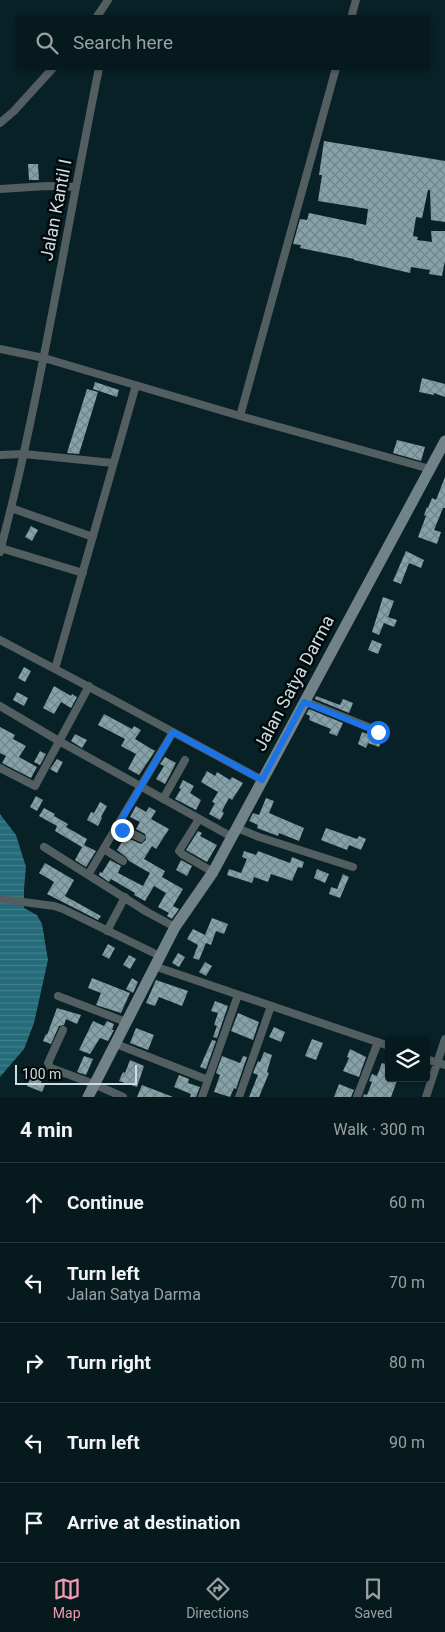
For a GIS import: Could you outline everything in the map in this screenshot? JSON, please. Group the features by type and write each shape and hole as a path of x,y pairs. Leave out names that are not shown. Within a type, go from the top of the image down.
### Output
{"main road":[{"name":"Jalan Satya Darma","path":"88,1097 175,927 213,872 445,442"}],"street":[{"path":"98,15 108,0"},
{"path":"352,15 356,0"},
{"path":"0,123 14,111 51,70"},
{"name":"Jalan Kantil I","path":"1,550 44,358 99,70"},
{"path":"240,416 335,70"},
{"path":"0,189 47,186 75,188"},
{"path":"0,348 44,358 430,470"},
{"path":"55,669 136,385"},
{"path":"0,455 24,454 114,464"},
{"path":"11,508 94,537"},
{"path":"1,550 83,572"},
{"path":"0,640 262,780"},
{"path":"0,768 35,786 89,686"},
{"path":"304,702 378,732"},
{"path":"0,706 199,819 234,832 258,837 353,867"},
{"path":"88,875 173,732"},
{"path":"163,799 186,760"},
{"path":"199,819 179,850 182,854 213,872"},
{"path":"117,827 141,838"},
{"path":"44,848 147,912 175,927"},
{"path":"104,849 123,861"},
{"path":"107,931 125,897"},
{"path":"0,899 64,909 107,931 157,961 238,995 385,1045"},
{"path":"203,1097 238,995"},
{"path":"58,996 126,1022"},
{"path":"239,1097 271,1006"},
{"path":"63,1030 48,1063 50,1068 123,1097"},
{"path":"426,1097 441,1064 445,1039"},
{"path":"357,1097 378,1042"},
{"path":"116,1044 208,1080"}],"water":[{"path":"0,814 16,835 26,867 24,908 37,915 42,924 48,960 34,1023 24,1049 0,1077"}],"building":[{"path":"324,141 445,161 445,222 431,220 430,190 428,190 422,218 416,217 413,236 418,237 417,240 432,242 431,231 445,231 445,261 442,276 429,274 430,270 411,267 410,273 300,248 301,245 293,244 300,219 307,220 309,213 366,225 368,209 318,201 322,175 319,175"},
{"path":"28,164 38,164 39,180 29,180"},
{"path":"422,378 445,384 445,397 434,393 434,395 419,392"},
{"path":"95,382 119,390 117,397 93,389"},
{"path":"87,389 98,392 79,454 67,453"},
{"path":"397,440 425,447 421,461 393,453"},
{"path":"445,477 445,508 443,508 434,530 441,532 437,544 418,537 426,516 424,515 427,507 432,498 436,500"},
{"path":"31,526 38,530 32,541 25,537"},
{"path":"406,551 424,560 421,568 409,563 401,584 393,581"},
{"path":"383,597 394,601 388,617 397,620 394,627 384,623 379,635 372,632"},
{"path":"372,640 382,644 378,654 368,650"},
{"path":"24,667 31,671 25,682 18,678"},
{"path":"54,686 71,696 72,694 77,697 71,708 61,702 54,714 43,708"},
{"path":"17,692 28,698 24,706 13,700"},
{"path":"316,696 340,705 343,699 353,703 349,713 315,699"},
{"path":"309,709 343,723 337,736 329,733 331,729 309,720 310,716 306,714"},
{"path":"104,714 132,729 134,726 141,730 135,739 155,751 139,775 128,769 136,754 121,746 125,739 98,725"},
{"path":"0,727 15,735 13,739 26,746 19,757 37,767 31,778 2,763 6,756 0,753"},
{"path":"362,732 382,739 379,747 368,743 366,748 358,744"},
{"path":"75,734 87,740 82,748 71,741"},
{"path":"40,751 46,754 40,765 34,762"},
{"path":"165,757 176,763 165,784 156,779 164,766 160,764"},
{"path":"57,759 63,762 57,773 50,769"},
{"path":"207,771 215,776 217,772 230,780 232,777 243,783 232,800 229,798 222,811 224,813 220,820 209,814 215,803 212,802 218,792 201,782"},
{"path":"183,780 194,786 190,793 201,800 196,810 175,799 181,789 179,788"},
{"path":"36,796 43,800 37,811 30,807"},
{"path":"266,798 274,801 269,813 304,828 299,841 279,833 278,836 257,828 258,825 249,821 253,813 259,815"},
{"path":"100,802 107,806 98,826 87,820 91,812 94,813"},
{"path":"136,806 146,812 149,807 156,811 151,819 169,829 156,849 152,846 144,859 165,871 162,877 183,889 173,906 179,909 172,919 167,916 169,913 158,907 166,893 154,886 145,901 111,879 109,882 99,875 110,860 121,866 118,873 143,886 150,873 129,861 117,850 125,837 141,844 146,840 145,834 136,829 140,822 130,817"},
{"path":"44,808 68,824 66,827 87,839 84,845 96,851 86,867 75,860 82,847 55,831 57,826 39,816"},
{"path":"326,828 357,839 359,836 366,839 361,850 349,845 347,850 321,840"},
{"path":"198,831 202,833 200,836 217,845 207,862 186,850"},
{"path":"244,851 256,855 258,851 290,863 292,857 304,862 302,868 298,867 292,881 271,874 268,882 254,877 252,883 227,875 229,869 241,873 247,859 242,857"},
{"path":"181,860 192,866 187,876 176,870"},
{"path":"45,863 74,880 65,896 101,916 98,920 47,894 54,882 39,873"},
{"path":"317,869 329,874 325,883 314,878"},
{"path":"343,874 349,877 340,898 329,894 331,887 337,889"},
{"path":"212,918 228,924 224,934 216,931 211,945 206,943 199,960 193,958 198,945 187,939 193,929 205,935"},
{"path":"108,944 115,948 109,959 102,955"},
{"path":"178,953 185,957 179,967 172,963"},
{"path":"129,955 136,959 130,969 123,965"},
{"path":"205,962 212,966 206,976 199,972"},
{"path":"92,978 130,993 121,1013 96,1005 101,993 88,988"},
{"path":"132,978 138,982 133,993 126,989"},
{"path":"156,980 188,991 182,1006 159,997 155,1006 146,1003"},
{"path":"215,1001 228,1006 217,1038 213,1037 217,1026 214,1025 218,1013 211,1011"},
{"path":"57,1008 81,1015 77,1024 66,1019 64,1025 59,1026 51,1044 43,1041"},
{"path":"238,1013 259,1022 253,1040 231,1031"},
{"path":"93,1021 104,1026 107,1021 114,1024 112,1030 114,1030 108,1041 100,1038 90,1054 79,1050"},
{"path":"274,1027 285,1032 281,1042 269,1037"},
{"path":"136,1028 154,1035 148,1050 130,1043"},
{"path":"312,1039 323,1043 316,1060 305,1056"},
{"path":"212,1040 216,1041 206,1069 200,1067"},
{"path":"350,1049 366,1057 359,1077 343,1071 349,1058 347,1057"},
{"path":"264,1052 272,1055 267,1072 269,1073 259,1097 249,1097 258,1075 253,1073"},
{"path":"84,1056 93,1059 86,1075 77,1072"},
{"path":"222,1056 240,1063 243,1056 247,1057 236,1089 234,1088 230,1097 214,1092 220,1075 216,1073"},
{"path":"130,1060 144,1066 137,1087 119,1081 123,1072 125,1073"},
{"path":"382,1063 385,1064 385,1082 397,1082 391,1097 363,1097 364,1094 367,1095 372,1082 369,1081 372,1074 377,1076"},
{"path":"34,1069 44,1073 41,1083 45,1085 42,1092 27,1086"},
{"path":"179,1075 189,1079 188,1083 200,1087 196,1097 190,1097 191,1094 174,1087"},
{"path":"339,1084 354,1090 351,1097 334,1097"},
{"path":"142,1085 173,1097 137,1097"}],"route":[{"path":"122,830 117,827 173,732 262,780 304,702 378,732"}]}
